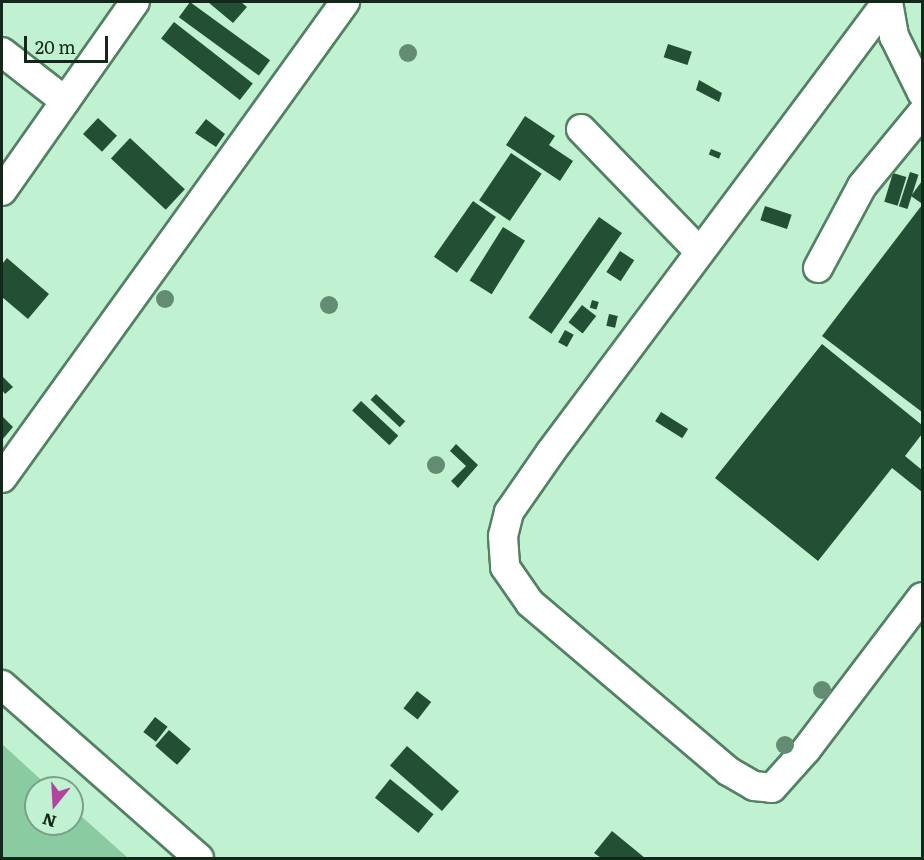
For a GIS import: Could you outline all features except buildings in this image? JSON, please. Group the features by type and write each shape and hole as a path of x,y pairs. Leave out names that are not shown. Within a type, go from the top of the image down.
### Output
{"street":[{"path":"2,191 135,2"},
{"path":"2,478 345,2"},
{"path":"887,2 894,36 922,93"},
{"path":"887,2 699,251 509,512 503,536 505,567 530,603 719,764 754,786 772,788 922,597"},
{"path":"2,52 65,101"},
{"path":"818,268 862,186 922,113"},
{"path":"581,129 699,251"},
{"path":"2,685 199,858"}],"green space":[{"path":"2,744 37,776 24,776 24,836 84,836 84,819 128,858 2,858"}]}
